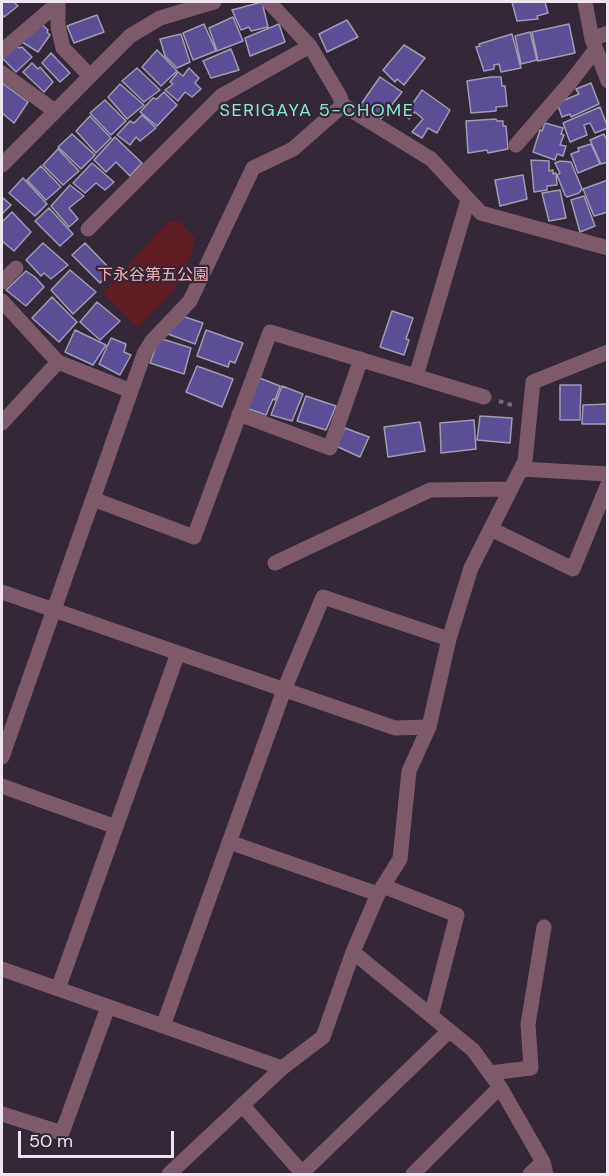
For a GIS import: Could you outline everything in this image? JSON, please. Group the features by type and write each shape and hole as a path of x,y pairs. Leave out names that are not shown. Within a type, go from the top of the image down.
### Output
{"street":[{"path":"58,2 58,26 63,48 90,76"},
{"path":"2,51 58,2"},
{"path":"2,165 130,36 160,18 214,2"},
{"path":"269,2 310,46 343,105 431,159 482,213 608,248"},
{"path":"585,2 594,44 608,81"},
{"path":"516,145 569,84 594,44 608,33"},
{"path":"88,229 221,96 310,46"},
{"path":"2,72 55,111"},
{"path":"2,757 144,354 152,340 190,302 253,168 293,149 343,105"},
{"path":"416,376 468,200"},
{"path":"2,282 16,268"},
{"path":"2,301 58,362 131,392"},
{"path":"93,499 194,537 270,332 484,397"},
{"path":"169,1174 282,1068 323,1037 352,952 381,890 400,859 409,771 429,727 448,639 471,568 525,461 533,382 608,352"},
{"path":"239,414 330,448 361,359"},
{"path":"2,423 58,362"},
{"path":"521,469 608,474"},
{"path":"491,529 573,569 608,484"},
{"path":"275,563 430,489 511,489"},
{"path":"2,592 395,728 429,727"},
{"path":"163,1026 284,690 322,597 448,639"},
{"path":"58,989 178,653"},
{"path":"2,786 116,827"},
{"path":"229,842 457,915 431,1016"},
{"path":"490,1073 531,1068 528,1024 544,927"},
{"path":"352,952 473,1050 500,1087 544,1168 530,1174"},
{"path":"2,969 282,1068"},
{"path":"2,1114 62,1133 108,1007"},
{"path":"243,1106 302,1174 449,1031"},
{"path":"413,1174 500,1087"}],"path":[{"path":"484,397 530,410"}],"green space":[{"name":"下永谷第五公園","path":"168,222 180,222 195,238 192,254 173,292 138,328 103,293"}],"building":[{"path":"2,2 14,2 18,6 4,17"},
{"path":"262,2 268,27 251,31 249,27 241,30 232,10"},
{"path":"512,2 545,2 548,13 537,16 538,19 517,21"},
{"path":"97,15 104,32 74,43 67,26"},
{"path":"233,17 243,41 217,51 209,28"},
{"path":"347,20 358,37 327,52 319,34"},
{"path":"39,22 50,35 38,52 22,42"},
{"path":"204,24 216,51 193,60 183,33"},
{"path":"279,24 285,42 250,56 245,38"},
{"path":"569,24 575,53 538,61 532,32"},
{"path":"530,32 537,60 521,64 515,36"},
{"path":"181,34 190,62 177,68 165,56 160,39"},
{"path":"512,34 521,68 501,72 499,64 494,65 494,69 484,71 476,47 480,46 479,44"},
{"path":"15,44 19,48 22,47 32,57 16,72 2,58"},
{"path":"404,45 425,58 404,85 397,79 395,82 383,70"},
{"path":"231,49 239,70 211,78 203,61"},
{"path":"157,50 177,71 161,86 142,67"},
{"path":"51,53 70,73 60,82 42,63"},
{"path":"32,63 38,69 40,67 53,82 44,92 23,72"},
{"path":"137,68 160,90 144,102 122,81"},
{"path":"189,68 199,78 195,83 201,89 192,97 185,92 178,101 165,90 173,84 170,82 178,72 183,76"},
{"path":"380,77 402,92 379,121 359,107"},
{"path":"501,77 502,86 505,86 507,106 496,107 496,111 471,113 467,81"},
{"path":"2,83 28,102 14,123 2,113"},
{"path":"591,83 599,104 571,117 570,114 562,117 557,103 579,94 576,89"},
{"path":"120,84 144,105 127,119 108,97"},
{"path":"422,90 450,110 437,133 428,128 422,138 412,132 423,119 415,112 409,119 405,115"},
{"path":"164,92 177,105 157,126 140,112 153,98 157,99"},
{"path":"105,100 126,121 111,135 90,113"},
{"path":"600,107 608,128 595,133 590,123 584,125 587,135 570,142 563,123"},
{"path":"142,115 156,128 140,141 136,137 130,145 117,135 130,121 134,123"},
{"path":"90,116 111,138 96,153 76,131"},
{"path":"496,119 503,121 503,126 506,126 508,149 488,153 487,150 468,153 466,121"},
{"path":"545,123 563,128 561,134 564,135 560,145 566,146 563,156 557,154 555,160 533,152 540,130 542,131"},
{"path":"72,134 95,155 81,169 58,147"},
{"path":"604,134 608,143 608,162 601,164 590,140"},
{"path":"115,137 142,163 130,176 116,162 106,172 94,160"},
{"path":"591,144 600,164 578,173 571,154 579,151 578,148"},
{"path":"58,149 79,171 63,185 43,165"},
{"path":"531,160 549,161 549,171 553,170 553,174 556,173 557,185 547,186 547,190 534,192"},
{"path":"571,162 582,189 579,193 567,197 565,195 555,163"},
{"path":"92,163 114,182 105,190 96,183 85,193 73,183"},
{"path":"41,166 61,187 46,200 27,180"},
{"path":"523,175 527,199 500,206 495,180"},
{"path":"23,178 47,204 35,216 9,193"},
{"path":"608,180 608,212 594,216 583,189"},
{"path":"70,185 84,196 69,208 78,219 69,227 51,206"},
{"path":"560,190 566,218 549,221 542,193"},
{"path":"584,196 595,226 580,232 571,200"},
{"path":"2,197 11,205 2,214"},
{"path":"49,208 73,234 60,246 35,221"},
{"path":"12,212 31,232 14,251 2,241 2,222"},
{"path":"43,243 68,265 51,279 44,273 41,276 26,260"},
{"path":"85,243 111,270 100,283 72,255"},
{"path":"70,270 96,292 73,314 51,290"},
{"path":"26,271 44,287 26,306 6,290"},
{"path":"52,297 77,322 59,342 32,318"},
{"path":"97,302 120,321 100,340 80,322"},
{"path":"392,311 413,318 406,339 409,340 404,355 380,347"},
{"path":"182,316 203,323 195,344 168,334"},
{"path":"75,330 106,345 93,365 65,352"},
{"path":"206,330 243,343 235,363 230,361 228,367 197,356"},
{"path":"111,338 126,344 124,352 131,355 120,375 99,364"},
{"path":"159,338 191,348 184,374 150,363"},
{"path":"197,366 233,379 222,407 186,392"},
{"path":"257,377 280,386 266,415 246,408"},
{"path":"560,385 581,385 580,420 560,420"},
{"path":"282,386 303,394 292,421 271,415"},
{"path":"306,396 336,406 326,430 297,421"},
{"path":"608,404 608,424 582,424 583,405"},
{"path":"480,416 512,418 510,443 477,440"},
{"path":"474,420 476,449 441,453 440,423"},
{"path":"420,422 425,451 388,457 384,427"},
{"path":"345,428 369,437 360,457 336,446"}],"district":[{"name":"SERIGAYA 5-CHOME","path":"317,111"}]}
